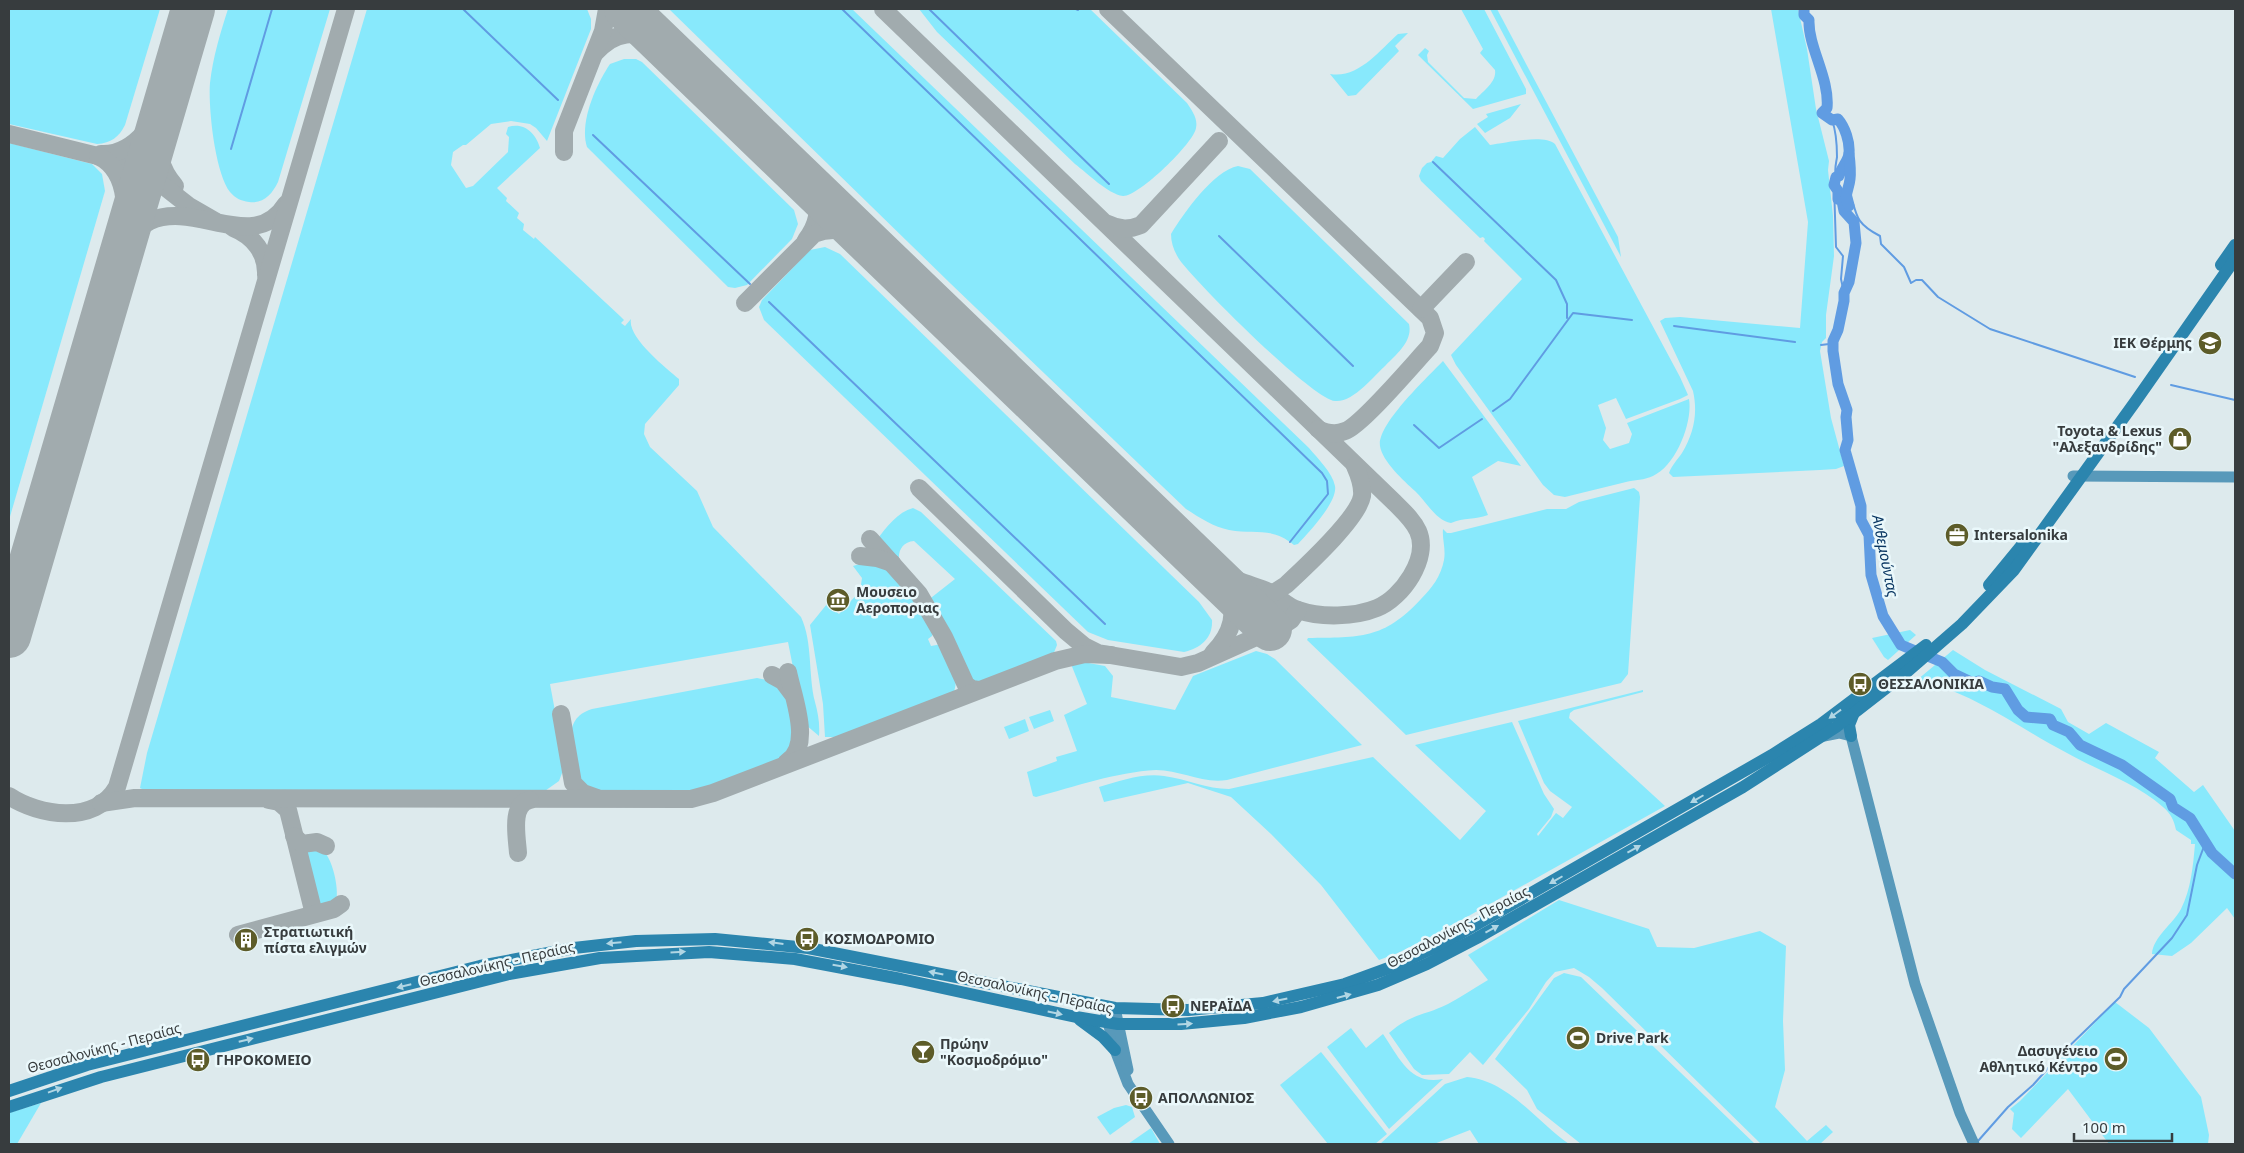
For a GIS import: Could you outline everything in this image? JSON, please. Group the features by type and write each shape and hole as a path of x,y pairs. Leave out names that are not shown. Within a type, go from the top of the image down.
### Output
{"main road":[{"name":"Θεσσαλονίκης - Περαίας","path":"2153,371 2235,245"},
{"name":"Θεσσαλονίκης - Περαίας","path":"9,1107 101,1076 509,974 551,965 616,956 701,952 795,959 901,978 1076,1017 1114,1023 1181,1024 1244,1018 1324,1001 1390,980 1477,938 1638,847 1744,786 1822,737 1853,715 1934,644 1995,579 2078,476 2235,258"},
{"name":"Θεσσαλονίκης - Περαίας","path":"9,1091 87,1065 489,964 574,948 636,941 715,939 808,948 1109,1007 1176,1010 1224,1008 1263,1003 1335,987 1397,965 1462,934 1745,772 1905,668"},
{"path":"1850,736 1849,725 1853,715"},
{"path":"1076,1017 1100,1034 1115,1050"}],"street":[{"path":"2078,476 2235,477"},
{"path":"1822,737 1839,733 1850,736 1916,984 1960,1113 1974,1144"},
{"path":"1109,1007 1133,1091"},
{"path":"1114,1023 1115,1050 1125,1077 1169,1144"}],"shaded area":[{"path":"9,9 160,9 125,125 117,136 110,141 97,144 9,124"},
{"path":"228,9 330,9 278,182 267,197 254,202 241,200 230,192 220,170 214,139 210,107 210,83 215,55"},
{"path":"367,9 587,9 591,19 591,29 547,141 530,124 511,121 491,124 466,145 453,152 451,165 466,188 473,186 508,152 509,137 506,134 508,127 520,126 529,130 536,138 540,148 497,188 507,198 506,201 519,213 517,218 524,224 523,230 534,239 535,237 620,316 624,320 621,323 625,326 631,319 631,326 641,343 679,379 679,385 645,424 644,434 650,447 697,491 713,527 801,617 809,648 819,736 806,725 803,718 788,642 550,684 565,765 559,781 542,793 148,792 140,788 147,753"},
{"path":"669,9 852,9 1309,448 1328,471 1335,486 1332,500 1321,517 1298,544 1294,545 1278,535 1270,533 1223,529 1186,509 951,284"},
{"path":"919,9 1090,9 1187,103 1196,121 1193,135 1176,156 1152,179 1130,194 1123,196 1117,194 1104,187 1075,164 937,32"},
{"path":"1461,9 1484,9 1526,89 1526,94 1473,109 1418,55 1425,48 1429,51 1427,55 1428,62 1464,98 1476,99 1489,86 1494,78 1495,70 1480,53 1483,49"},
{"path":"1490,9 1497,9 1618,237 1621,257"},
{"path":"1771,9 1798,9 1807,49 1816,109 1829,161 1834,256 1826,315 1826,338 1822,342 1820,351 1831,418 1844,466 1836,469 1673,477 1669,473 1682,453 1692,430 1695,407 1693,391 1660,321 1665,318 1680,317 1800,328 1808,222"},
{"path":"1408,33 1395,46 1399,51 1356,95 1348,96 1330,74 1350,72 1359,68 1398,34"},
{"path":"624,59 636,59 642,62 794,210 798,224 792,239 747,285 735,288 728,287 587,147 585,126 594,93 610,64"},
{"path":"1521,104 1510,118 1485,133 1477,124 1488,117 1486,114"},
{"path":"1475,127 1490,145 1534,139 1550,141 1555,144 1680,377 1688,395 1626,419 1616,398 1598,405 1606,428 1603,440 1610,449 1629,443 1632,434 1627,423 1689,399 1688,419 1676,453 1661,471 1653,476 1565,497 1554,495 1543,485 1456,365 1451,355 1522,279 1484,241 1483,237 1480,238 1421,181 1419,176 1422,168 1427,163 1431,162 1436,156 1443,158 1460,139"},
{"path":"9,143 92,164 102,174 105,191 9,520"},
{"path":"1238,166 1250,169 1409,324 1409,336 1399,352 1363,388 1349,398 1335,401 1322,395 1303,381 1229,314 1189,272 1176,253 1172,244 1171,234 1183,215 1209,184 1228,169"},
{"path":"825,247 840,254 1199,602 1212,620 1208,637 1201,645 1184,652 1108,640 1088,632 764,320 759,307 762,300 810,250"},
{"path":"1443,361 1521,466 1498,461 1472,477 1488,515 1451,523 1435,514 1394,470 1385,458 1380,446 1381,437 1386,426 1405,401"},
{"path":"1634,488 1639,492 1640,497 1628,674 1621,683 1406,735 1307,640 1308,638 1370,634 1395,622 1429,591 1441,571 1444,556 1443,529 1447,533 1451,533 1547,509 1566,509 1579,502"},
{"path":"913,508 921,512 1056,641 1057,645 1053,655 974,686 968,681 945,631 927,601 955,579 914,541 902,547 899,553 899,560 895,562 877,540 897,516"},
{"path":"863,563 887,566 905,585 900,592 902,595 907,592 913,594 934,629 932,636 928,639 931,646 942,644 953,660 956,673 954,692 840,737 825,737 823,704 810,625 827,604 839,614 860,591 862,578 853,566"},
{"path":"1910,630 1916,635 1888,660 1872,638"},
{"path":"1953,650 1985,670 2061,709 2068,722 2089,734 2106,723 2159,752 2155,758 2194,792 2203,785 2235,831 2235,919 2227,908 2191,943 2172,956 2152,954 2156,942 2181,909 2187,894 2195,844 2191,844 2191,840 2176,830 2172,817 2166,810 2142,791 2067,753 1976,701 1937,685 1917,680"},
{"path":"1256,651 1267,654 1275,659 1362,745 1227,780 1200,779 1174,772 1156,770 1141,771 1110,777 1036,797 1033,796 1027,772 1057,761 1056,757 1077,751 1064,715 1087,704 1071,664 1083,662 1105,666 1113,676 1111,697 1175,710 1193,676"},
{"path":"757,678 777,682 783,687 790,701 795,740 790,751 779,761 702,790 686,793 602,793 589,789 578,778 575,771 571,737 574,723 584,713 592,709"},
{"path":"1643,690 1643,692 1574,710 1570,713 1569,718 1665,806 1440,932 1398,953 1379,960 1321,885 1271,834 1231,797 1188,783 1104,802 1099,787 1131,778 1156,775 1229,789 1373,757 1460,840 1486,811 1415,745 1512,722 1544,794 1554,809 1551,817 1537,834 1538,836 1556,813 1563,818 1572,807 1550,791 1544,783 1518,721"},
{"path":"1050,710 1054,721 1034,729 1029,717"},
{"path":"1025,719 1029,731 1009,739 1004,727"},
{"path":"316,845 321,848 330,861 337,888 336,902 328,908 321,907 313,898 304,862 303,855 307,849"},
{"path":"1559,900 1649,929 1657,947 1694,948 1760,931 1786,946 1783,1021 1785,1070 1775,1107 1807,1141 1826,1125 1833,1132 1820,1144 1761,1144 1602,988 1574,968 1555,972 1546,982 1529,1009 1483,1065 1470,1052 1449,1074 1422,1075 1414,1069 1389,1033 1411,1018 1440,1008 1488,980 1468,955"},
{"name":"Drive Park","path":"1564,973 1581,977 1755,1144 1581,1144 1537,1109 1527,1090 1495,1059 1554,978"},
{"name":"Δασυγένειο Αθλητικό Κέντρο","path":"2115,1002 2149,1028 2201,1097 2209,1135 2208,1144 2109,1144 2068,1089 2021,1138 2012,1129 2014,1113 2010,1109 2020,1101"},
{"path":"1351,1028 1366,1048 1383,1034 1400,1060 1414,1074 1432,1080 1443,1079 1389,1129 1327,1047"},
{"path":"1321,1052 1387,1134 1375,1144 1328,1144 1280,1085"},
{"path":"1467,1077 1482,1080 1509,1094 1569,1144 1479,1144 1470,1130 1434,1144 1380,1144 1445,1084"},
{"path":"41,1103 17,1144 9,1144 9,1113"},
{"path":"1126,1105 1132,1107 1135,1117 1110,1135 1097,1117 1114,1108"},
{"path":"1151,1128 1160,1144 1128,1144"}],"waterway":[{"path":"231,149 272,9"},
{"path":"463,9 558,100"},
{"path":"842,9 1322,473 1327,481 1328,494 1290,542"},
{"path":"929,9 1109,184"},
{"name":"Ανθεμούντας","path":"1804,9 1804,15 1809,20 1812,41 1827,97 1827,108 1822,113 1832,120 1838,119 1841,122 1849,144 1848,158 1839,176 1836,177 1834,185 1838,191 1838,199 1842,201 1844,211 1854,222 1856,243 1849,282 1844,293 1838,330 1833,341 1833,351 1838,384 1847,410 1848,440 1845,450 1861,506 1861,520 1869,535 1871,575 1883,616 1901,645 1942,662 1954,674 1973,683 1979,681 1992,687 2005,689 2018,710 2026,717 2050,719 2053,725 2069,732 2080,745 2122,765 2170,799 2173,807 2190,818 2212,853 2235,874"},
{"name":"Ανθεμούντας","path":"1832,120 1837,157 1836,177"},
{"path":"593,135 750,284"},
{"name":"Ανθεμούντας","path":"1849,154 1850,176 1846,196 1849,206"},
{"path":"1433,162 1556,280 1567,304 1567,318"},
{"name":"Ανθεμούντας","path":"1834,185 1836,247 1843,256 1841,279 1844,293"},
{"path":"1849,188 1860,222 1880,236 1881,244 1904,267 1911,283 1916,280 1922,280 1938,297 1990,329 2135,377"},
{"path":"1219,236 1353,366"},
{"path":"769,302 1105,624"},
{"path":"1493,411 1510,399 1573,313 1632,320"},
{"path":"1674,326 1795,342"},
{"path":"1821,345 1829,344 1833,341"},
{"path":"2171,385 2235,400"},
{"path":"1414,425 1439,448 1482,419"},
{"path":"1978,1141 2008,1107 2033,1085 2059,1056 2120,997 2124,989 2172,938 2187,915 2197,865 2206,841"}],"taxiway":[{"path":"9,796 21,803 51,812 81,812 95,807 107,799 117,787 346,9"},
{"path":"564,152 564,131 603,31 607,9"},
{"path":"883,9 1394,502 1413,523 1418,531 1421,542 1417,565 1396,596 1377,608 1348,615 1307,613 1294,609 1269,592 1224,574 1189,551"},
{"path":"1108,9 1430,318 1435,333 1430,346 1363,418 1345,431 1338,433 1324,432 1318,429"},
{"path":"595,53 611,40 626,34 643,36 662,43"},
{"path":"101,154 125,149 135,142 152,122 169,89"},
{"path":"158,128 160,159 166,173 175,186"},
{"path":"9,134 138,166 189,206 215,221"},
{"path":"1108,224 1124,229 1141,225 1219,141"},
{"path":"98,156 109,163 117,173 122,185 125,211 122,250"},
{"path":"806,240 813,229 817,217 818,204 815,191"},
{"path":"121,252 137,231 150,221 168,216 241,226 258,225 273,219 286,204"},
{"path":"233,228 247,236 257,246 264,260 266,275"},
{"path":"745,303 814,234 835,230 854,234 866,240"},
{"path":"1421,309 1466,262"},
{"path":"1270,593 1286,585 1330,542 1351,517 1362,496 1361,484 1355,466"},
{"path":"919,488 1066,631 1084,646 1098,653 1181,667 1198,663 1285,624 1291,620 1298,610"},
{"path":"870,539 919,594 944,637 966,685 978,690"},
{"path":"860,556 877,558 892,563"},
{"path":"1213,653 1225,638 1232,622 1232,605 1226,587"},
{"path":"101,803 135,798 691,799 713,793 1055,661 1085,654 1111,655"},
{"path":"787,762 795,755 799,745 800,733 797,707 788,672"},
{"path":"772,675 783,681 792,693"},
{"path":"561,714 573,783 583,793 597,798"},
{"path":"269,800 279,802 288,810 314,914"},
{"path":"518,853 517,814 524,803 530,800"},
{"path":"294,836 302,844 317,842 326,846"},
{"path":"238,935 334,909 341,904"}],"runway":[{"path":"9,636 193,9"},
{"path":"626,9 1270,629"}],"place":[{"name":"ΙΕΚ Θέρμης","path":"2210,343"},
{"name":"Toyota & Lexus \"Αλεξανδρίδης\"","path":"2180,439"},
{"name":"Intersalonika","path":"1957,535"},
{"name":"Μουσειο Αεροποριας","path":"838,600"},
{"name":"ΘΕΣΣΑΛΟΝΙΚΙΑ","path":"1860,684"},
{"name":"ΚΟΣΜΟΔΡΟΜΙΟ","path":"807,939"},
{"name":"Στρατιωτική πίστα ελιγμών","path":"246,940"},
{"name":"ΝΕΡΑΪΔΑ","path":"1173,1006"},
{"name":"Drive Park","path":"1578,1038"},
{"name":"Πρώην \"Κοσμοδρόμιο\"","path":"923,1052"},
{"name":"Δασυγένειο Αθλητικό Κέντρο","path":"2116,1059"},
{"name":"ΓΗΡΟΚΟΜΕΙΟ","path":"198,1060"},
{"name":"ΑΠΟΛΛΩΝΙΟΣ","path":"1141,1098"}]}
